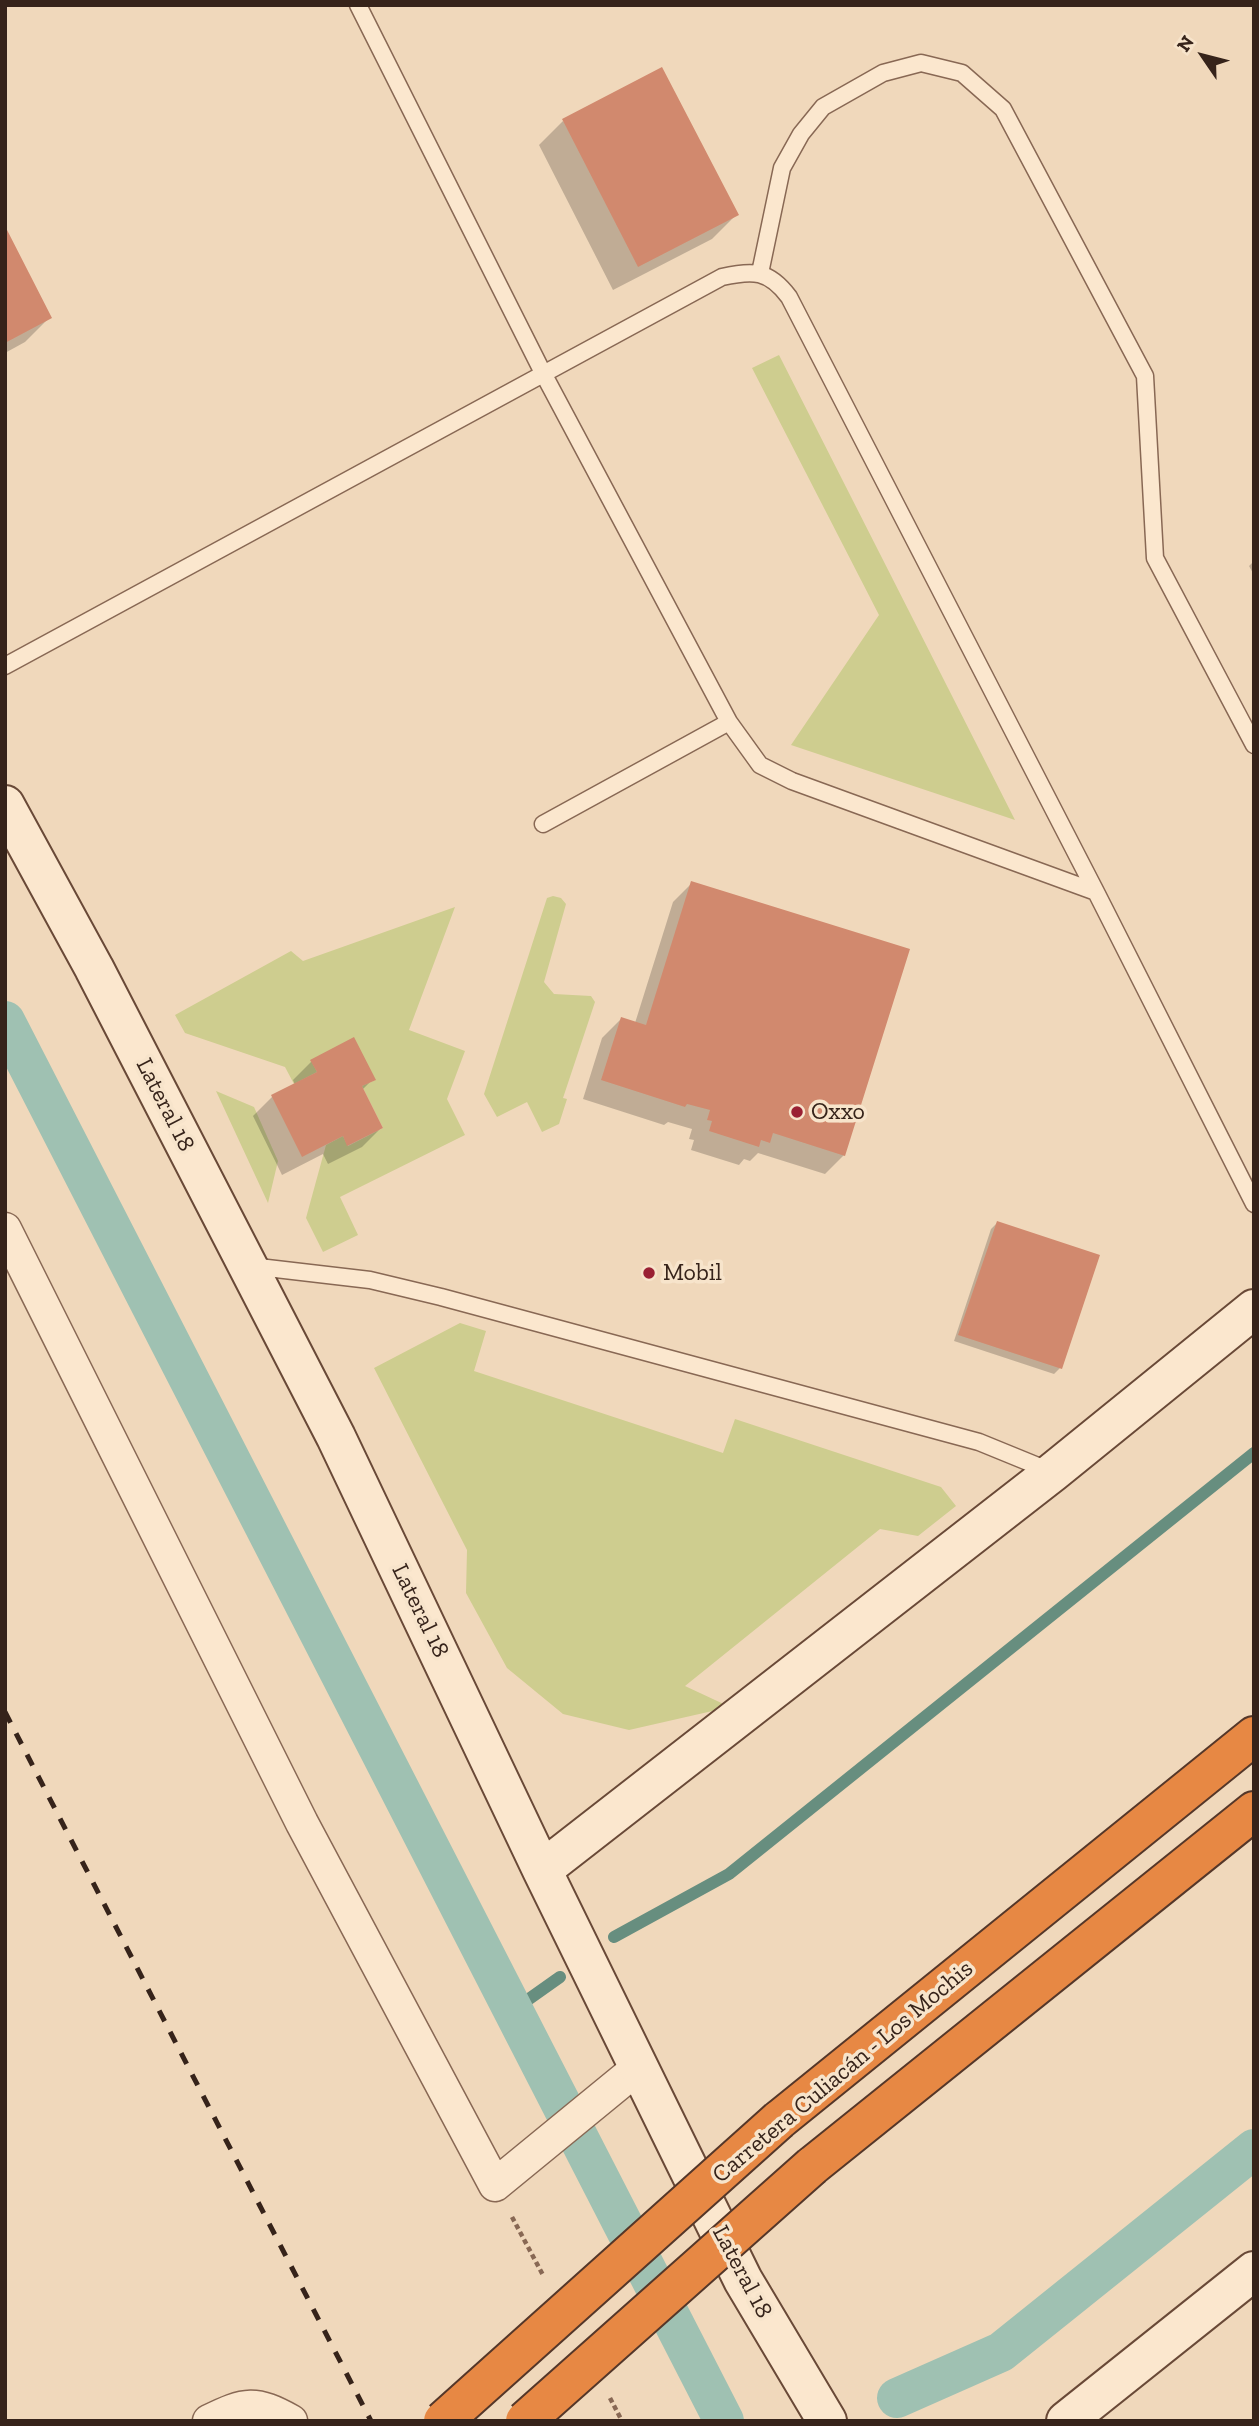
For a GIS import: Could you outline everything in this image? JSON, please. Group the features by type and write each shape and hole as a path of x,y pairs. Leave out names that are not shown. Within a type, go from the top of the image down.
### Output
{"highway":[{"name":"Carretera Culiacán - Los Mochis","path":"443,2421 779,2120 1254,1736"},
{"path":"525,2421 812,2166 1254,1811"}],"main road":[{"name":"Lateral 18","path":"5,805 336,1437 542,1870 626,2077 827,2421"},
{"path":"542,1870 1052,1472 1254,1308"},
{"path":"1066,2421 1254,2271"}],"street":[{"path":"5,1228 302,1823 495,2185 626,2077"},
{"path":"209,2421 236,2408 265,2407 291,2421"}],"lane":[{"path":"358,5 543,373 729,722 760,765 792,781 1096,892"},
{"path":"760,273 782,168 801,134 823,107 883,73 921,64 962,73 1003,109 1145,376 1155,558 1254,745"},
{"path":"5,666 722,277 742,272 760,273 778,282 789,297 1254,1204"},
{"path":"543,824 729,722"},
{"path":"248,1266 370,1280 441,1297 979,1442 1052,1472"}],"shaded area":[{"path":"779,355 1015,820 791,745 879,615 752,368"},
{"path":"547,898 561,898 566,904 544,982 554,994 591,996 595,1002 563,1098 567,1099 559,1124 542,1132 527,1102 497,1117 484,1094"},
{"path":"455,907 409,1030 465,1051 447,1099 465,1135 340,1197 358,1235 323,1252 306,1218 326,1145 343,1136 348,1146 383,1128 362,1086 375,1080 311,1060 317,1072 294,1084 285,1067 185,1033 175,1015 291,951 303,961"},
{"path":"216,1091 254,1107 278,1161 268,1203"},
{"path":"460,1323 486,1331 474,1371 723,1453 735,1419 941,1487 956,1506 918,1536 880,1529 685,1686 730,1707 629,1730 563,1714 507,1668 466,1593 467,1550 374,1368"}],"building":[{"path":"662,67 739,215 638,267 562,119"},
{"path":"5,226 52,318 5,343"},
{"path":"691,881 910,949 845,1156 773,1133 770,1143 761,1140 759,1147 709,1131 712,1121 707,1120 710,1110 687,1104 685,1107 601,1080 621,1017 646,1025"},
{"path":"354,1037 376,1080 362,1086 383,1128 347,1146 343,1136 302,1157 271,1095 317,1072 310,1060"},
{"path":"997,1221 1100,1255 1062,1369 958,1335"}],"waterway":[{"path":"5,1021 724,2421"},
{"path":"614,1937 729,1874 1254,1453"},
{"path":"512,2011 560,1977"},
{"path":"897,2398 1001,2352 1254,2149"}],"railway":[{"path":"5,1712 371,2421"}],"place":[{"name":"Oxxo","path":"797,1112"},
{"name":"Mobil","path":"649,1273"}]}
